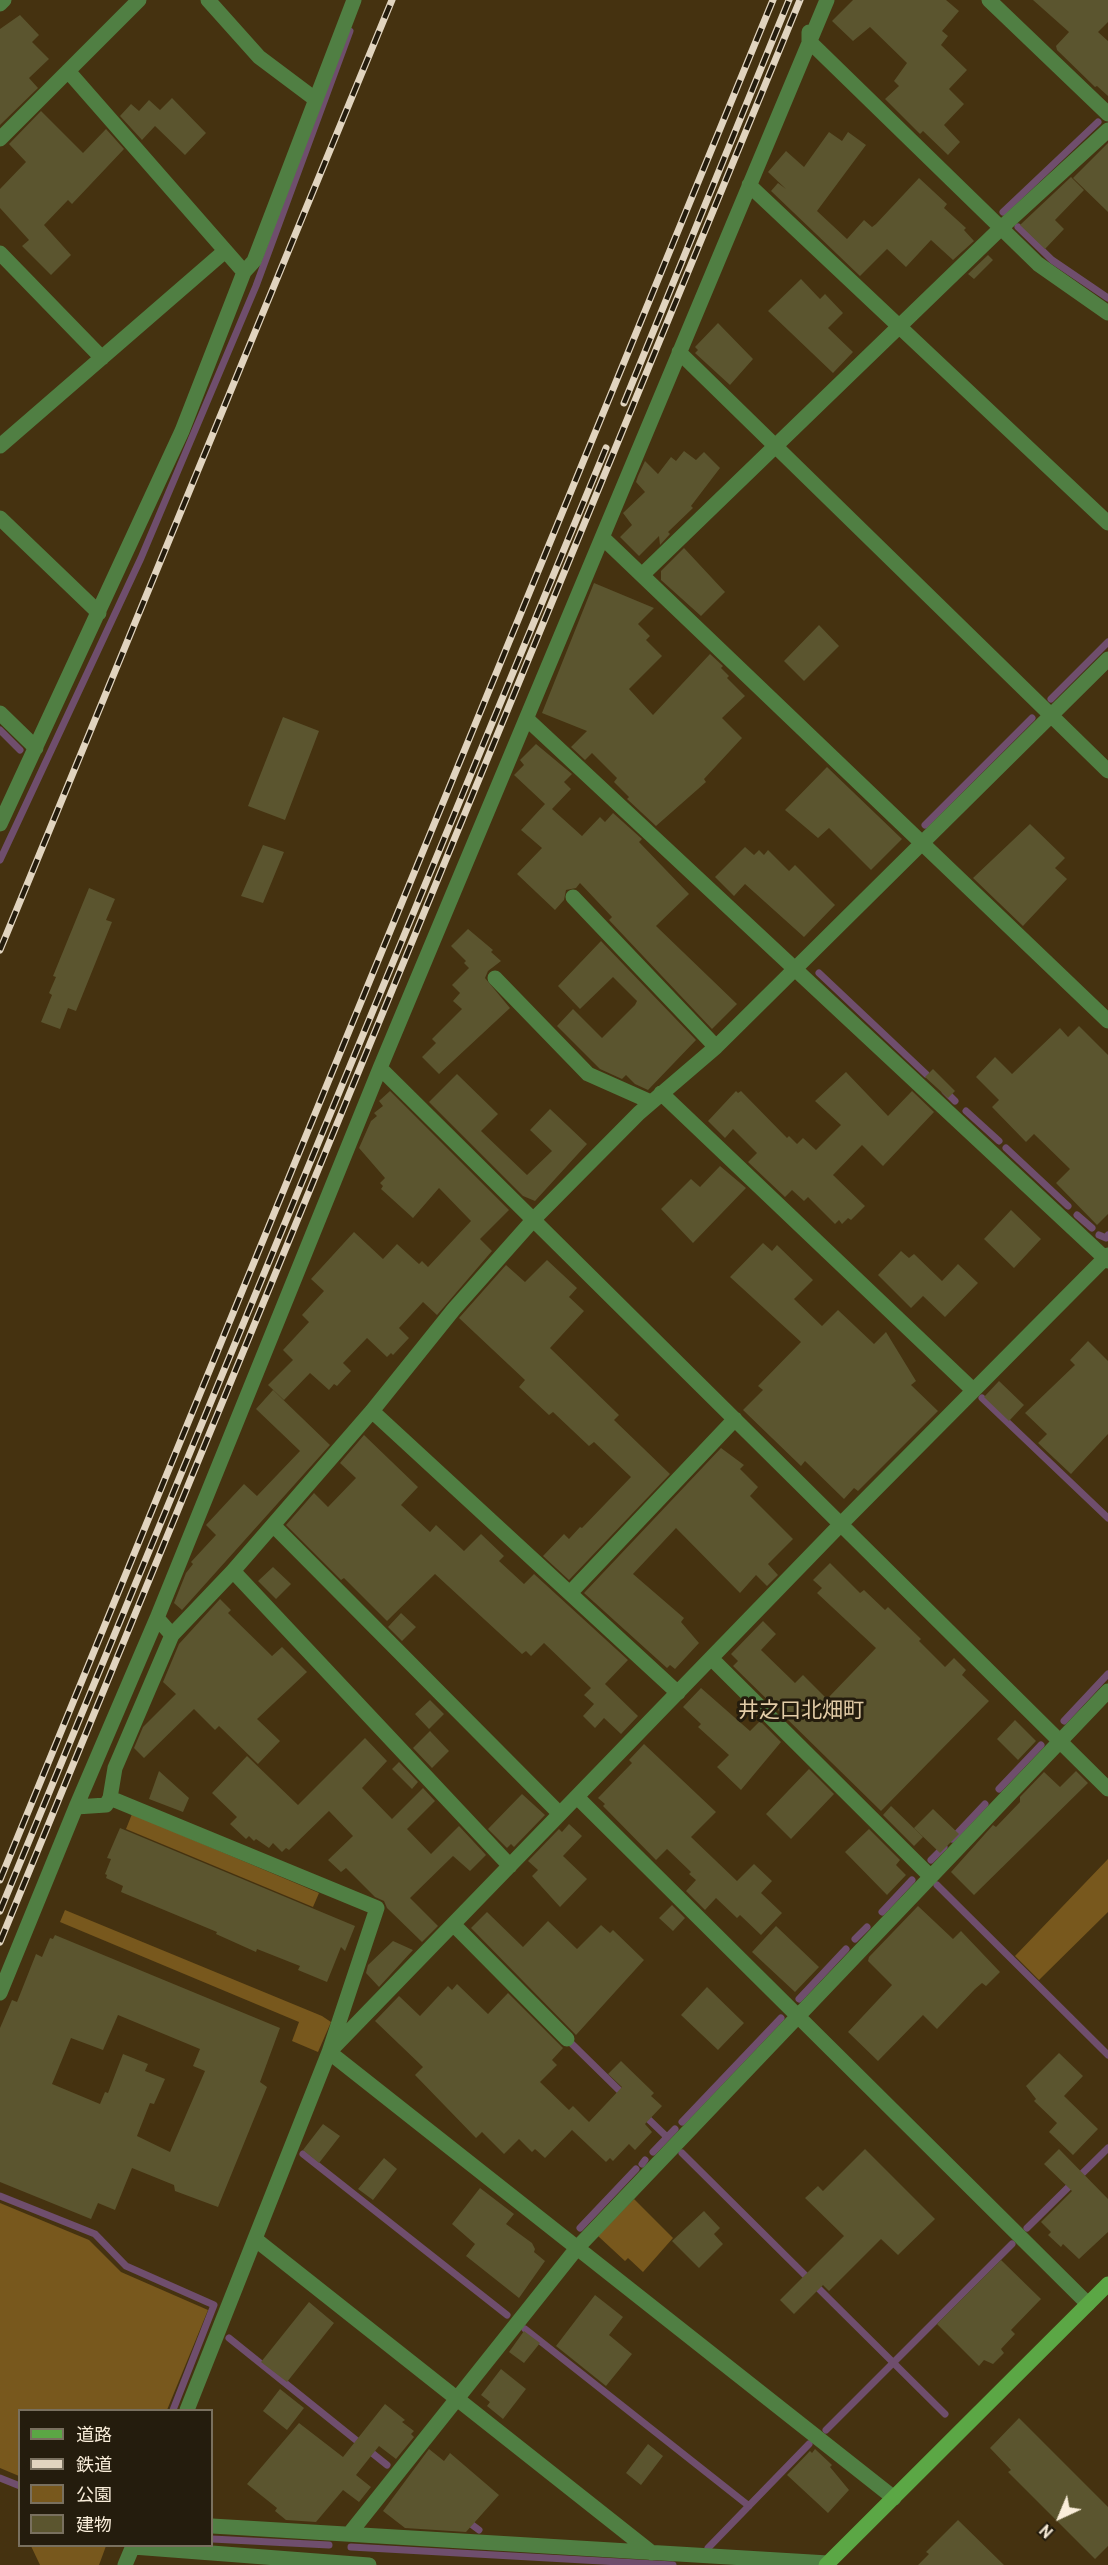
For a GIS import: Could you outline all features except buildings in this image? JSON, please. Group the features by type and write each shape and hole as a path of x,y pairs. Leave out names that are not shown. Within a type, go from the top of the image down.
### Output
{"street":[{"path":"0,4 4,0"},
{"path":"0,139 139,0"},
{"path":"208,0 259,57 315,99"},
{"path":"0,824 182,431 244,272 254,261 354,0"},
{"path":"816,0 809,15 809,41 1038,264 1108,313"},
{"path":"0,1993 157,1618 380,1068 528,720 827,0"},
{"path":"989,0 1108,114"},
{"path":"68,71 244,272"},
{"path":"642,575 1001,228 1108,130"},
{"path":"749,185 1108,524"},
{"path":"0,446 225,251"},
{"path":"0,253 102,358"},
{"path":"679,352 1108,771"},
{"path":"0,518 99,613"},
{"path":"603,537 1108,1021"},
{"path":"76,1807 106,1805 110,1798 115,1768 172,1635 233,1571 372,1411 454,1309 534,1219 656,1098 716,1047 1108,659"},
{"path":"0,713 36,748"},
{"path":"329,2052 841,1524 1107,1258 528,720"},
{"path":"573,897 716,1047"},
{"path":"495,978 588,1074 656,1098 973,1390"},
{"path":"380,1068 1108,1789"},
{"path":"372,1411 678,1693"},
{"path":"570,1593 735,1419"},
{"path":"273,1525 560,1814"},
{"path":"233,1571 510,1866"},
{"path":"157,1618 172,1635"},
{"path":"711,1658 931,1876"},
{"path":"350,2533 577,2248 1108,1691"},
{"path":"577,1797 1088,2304"},
{"path":"110,1798 377,1908 329,2052 187,2409"},
{"path":"453,1924 567,2039"},
{"path":"329,2052 894,2498"},
{"path":"255,2239 652,2553"},
{"path":"213,2526 827,2564 1108,2284"},
{"path":"125,2565 133,2547"},
{"path":"145,2547 369,2565"}],"green space":[{"path":"132,1814 319,1893 313,1907 126,1829"},
{"path":"1108,1859 1108,1912 1039,1980 1015,1956"},
{"path":"65,1910 322,2016 331,2022 318,2052 292,2041 299,2022 60,1922"},
{"path":"634,2199 673,2238 643,2272 628,2258 625,2261 598,2236"},
{"path":"0,2203 89,2240 121,2272 208,2310 167,2409 18,2409 18,2476 0,2468"},
{"path":"31,2547 106,2547 99,2565 40,2565"}],"waterway":[{"path":"0,860 141,558 256,286 350,31"},
{"path":"1003,212 1098,122"},
{"path":"1018,227 1052,260 1108,298"},
{"path":"1051,699 1108,642"},
{"path":"925,825 1032,718"},
{"path":"0,730 20,750"},
{"path":"819,973 926,1074"},
{"path":"945,1091 955,1101"},
{"path":"966,1111 999,1141"},
{"path":"1006,1148 1068,1206"},
{"path":"1077,1215 1092,1228"},
{"path":"1099,1235 1106,1238 1108,1235"},
{"path":"982,1398 1108,1518"},
{"path":"1064,1721 1108,1674"},
{"path":"999,1789 1041,1745"},
{"path":"952,1839 985,1804"},
{"path":"931,1860 944,1847"},
{"path":"882,1912 912,1880"},
{"path":"937,1885 1108,2055"},
{"path":"855,1939 867,1927"},
{"path":"799,1999 846,1949"},
{"path":"682,2122 781,2018"},
{"path":"571,2043 625,2096"},
{"path":"643,2114 667,2137"},
{"path":"653,2152 675,2129"},
{"path":"1027,2228 1108,2148"},
{"path":"682,2153 945,2414"},
{"path":"303,2154 507,2315"},
{"path":"642,2164 645,2160"},
{"path":"580,2228 636,2169"},
{"path":"0,2196 95,2234 126,2266 214,2305 173,2409"},
{"path":"826,2430 1012,2244"},
{"path":"525,2329 749,2506"},
{"path":"229,2338 387,2465"},
{"path":"708,2548 809,2444"},
{"path":"0,2478 18,2485"},
{"path":"467,2521 479,2530"},
{"path":"213,2539 329,2545"},
{"path":"351,2547 673,2565"}],"railway":[{"path":"0,950 392,0"},
{"path":"0,1880 773,0"},
{"path":"624,403 789,0"},
{"path":"0,1942 800,0"},
{"path":"0,1911 606,448"}],"district":[{"name":"井之口北畑町","path":"801,1713"}]}
